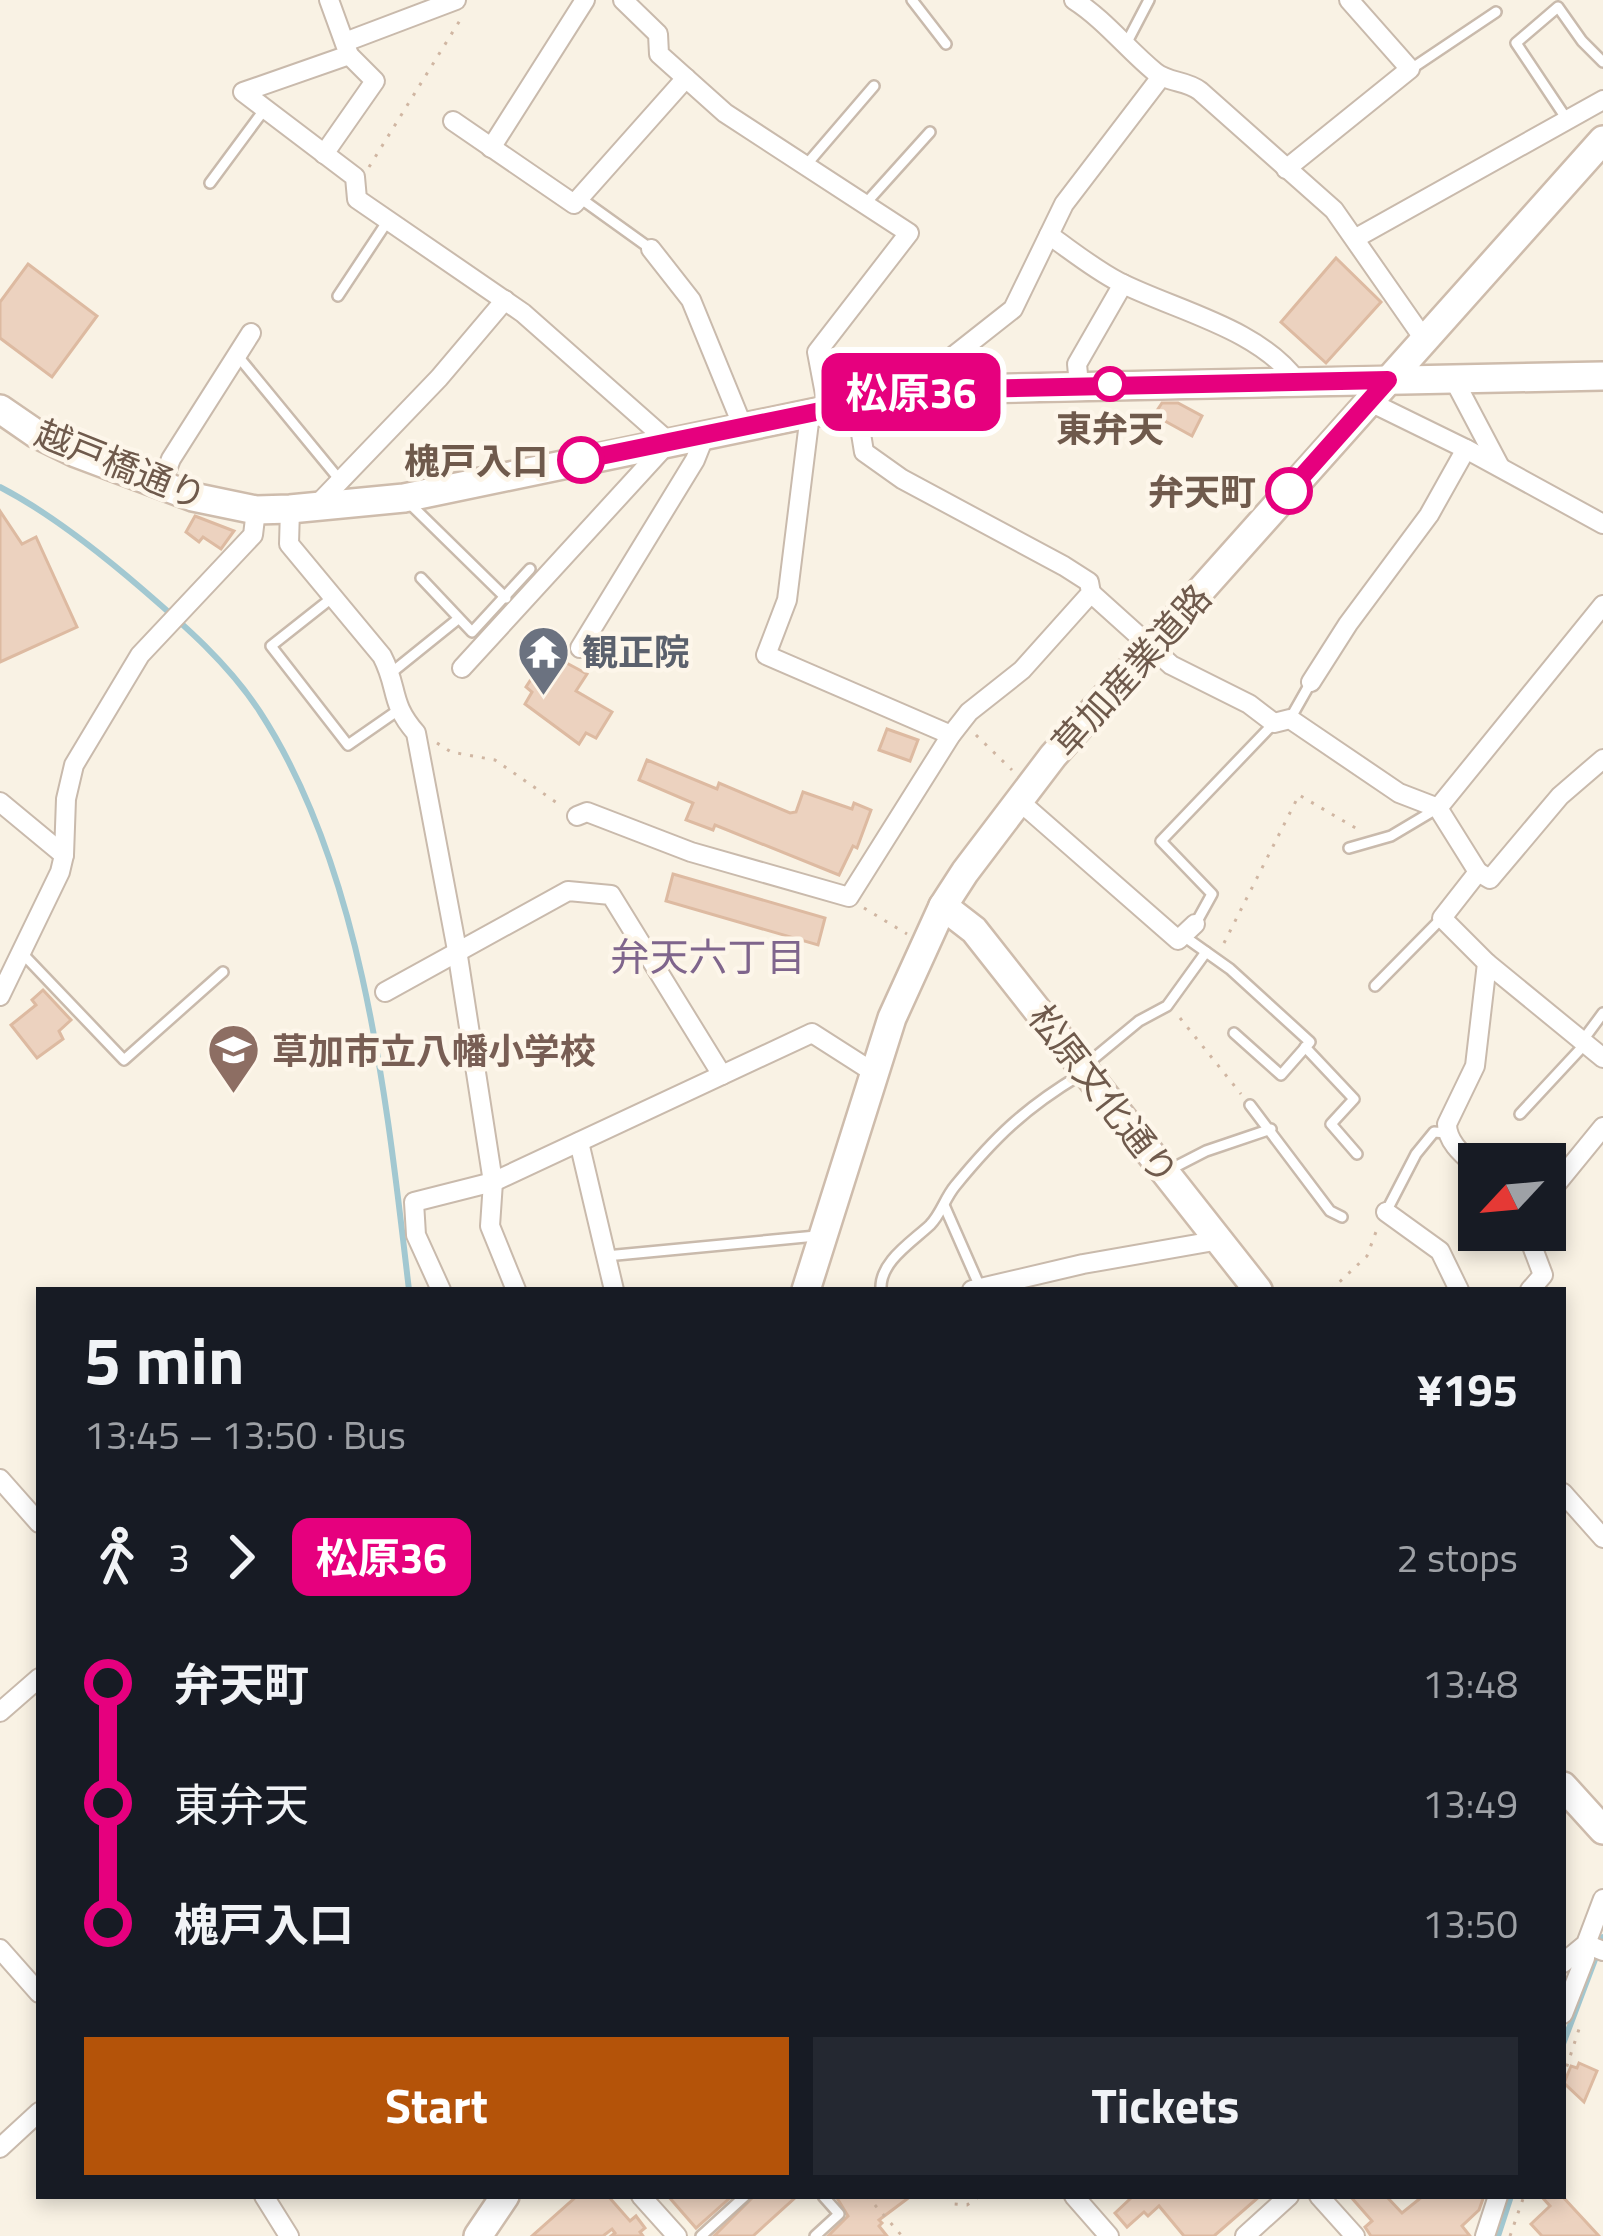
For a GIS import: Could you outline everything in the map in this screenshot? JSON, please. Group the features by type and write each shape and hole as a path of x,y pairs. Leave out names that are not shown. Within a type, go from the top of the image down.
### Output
{"street":[{"path":"324,154 375,81 347,48 328,0"},
{"path":"491,148 585,0"},
{"path":"623,0 658,34 659,53 725,113 909,233 817,352 831,409 864,452 902,479 1089,582 1091,593 1172,665 1282,721 1399,793 1438,808 1478,872 1490,879 1560,796 1603,758"},
{"path":"1074,0 1100,17 1161,77 1189,82 1334,210 1424,339"},
{"path":"1286,169 1410,69 1349,0"},
{"path":"454,2 243,92 355,177 357,199 505,300 669,442 462,668"},
{"path":"923,390 928,376 1012,309 1081,181 1161,77"},
{"path":"453,122 574,204 686,78"},
{"path":"1356,238 1603,100"},
{"name":"草加産業道路","path":"811,1287 873,1072 943,906 1018,800 1603,140"},
{"path":"1048,235 1123,284 1282,360 1297,381"},
{"path":"651,249 691,301 743,427"},
{"path":"1079,385 1077,364 1123,284"},
{"path":"505,300 439,378 339,479 302,508 289,544 382,656 391,673 397,711 416,733 457,950 493,1182 490,1226 516,1287"},
{"path":"161,485 171,459 251,333"},
{"name":"越戸橋通り","path":"0,410 76,452 193,497 256,510 404,498 923,390 1603,376"},
{"path":"1454,378 1500,467"},
{"path":"1368,401 1603,524"},
{"path":"831,409 792,534 787,600 766,655 956,727"},
{"path":"580,648 705,435"},
{"path":"1311,682 1348,624 1416,535 1466,449"},
{"path":"0,996 64,855 66,799 74,765 140,655 253,535 256,510"},
{"path":"577,816 587,812 691,852 849,897 956,727 1022,670 1091,593"},
{"path":"1438,808 1603,605"},
{"path":"1018,800 1178,940 1189,930"},
{"path":"0,802 64,855"},
{"path":"1478,872 1442,917 1487,962 1603,1058"},
{"path":"385,992 568,891 611,895 722,1076"},
{"name":"松原文化通り","path":"943,906 974,930 1256,1287"},
{"path":"1458,1145 1447,1133 1451,1114 1475,1066 1487,962"},
{"path":"439,1287 416,1235 414,1202 493,1182 812,1033 873,1072"},
{"path":"1566,1172 1603,1127"},
{"path":"579,1142 613,1287"},
{"path":"1386,1212 1440,1250 1458,1287"},
{"path":"981,1287 1220,1240"},
{"path":"1533,1287 1543,1275 1534,1251"},
{"path":"0,1479 36,1520"},
{"path":"1566,1498 1603,1538"},
{"path":"0,1712 36,1681"},
{"path":"1566,1789 1603,1830"},
{"path":"1566,2006 1594,1947 1603,1899"},
{"path":"1566,1962 1594,1947"},
{"path":"0,1949 36,1990"},
{"path":"0,2147 36,2120"},
{"path":"266,2199 289,2236"},
{"path":"478,2236 503,2199"},
{"path":"643,2199 665,2232"},
{"path":"1078,2199 1109,2236"},
{"path":"1244,2236 1286,2199"},
{"path":"1322,2199 1355,2236"},
{"path":"1485,2236 1497,2199"}],"lane":[{"path":"912,0 946,44"},
{"path":"1126,44 1149,0"},
{"path":"1567,120 1516,43 1558,7 1603,62"},
{"path":"1410,69 1496,12"},
{"path":"806,166 874,86"},
{"path":"210,183 265,110"},
{"path":"866,203 930,132"},
{"path":"580,197 651,249"},
{"path":"338,296 387,221"},
{"path":"237,356 339,479"},
{"path":"404,498 506,598"},
{"path":"421,578 472,632 530,569"},
{"path":"333,597 272,646 348,745 397,711"},
{"path":"391,673 458,619"},
{"path":"1234,1033 1281,1075 1310,1042 1210,955 1189,930 1212,894 1161,841 1282,721 1311,682"},
{"path":"1349,848 1414,824 1438,808"},
{"path":"1375,986 1442,917"},
{"path":"21,952 124,1060 223,972"},
{"path":"881,1287 880,1280 904,1245 932,1223 947,1195 996,1135 1139,1021 1166,1006 1210,955"},
{"path":"1520,1114 1603,1013"},
{"path":"1305,1047 1354,1099 1331,1124 1358,1154"},
{"path":"1250,1105 1330,1211 1342,1217"},
{"path":"1166,1171 1270,1129"},
{"path":"1386,1212 1416,1154 1434,1132 1447,1133"},
{"path":"944,1205 976,1287"},
{"path":"606,1256 823,1235"},
{"path":"701,2236 743,2199"},
{"path":"815,2236 839,2214 826,2199"}],"path":[{"path":"355,189 465,13 454,2"},
{"path":"956,727 1013,772"},
{"path":"416,733 452,752 494,760 577,816"},
{"path":"1210,955 1299,795 1374,840"},
{"path":"849,897 908,935"},
{"path":"1166,1006 1190,1028 1250,1105"},
{"path":"1334,1287 1367,1256 1386,1212"},
{"path":"870,2199 902,2236"},
{"path":"949,2199 967,2205 976,2199"},
{"path":"1510,2236 1523,2199"}],"building":[{"path":"1336,258 1381,302 1326,363 1281,322"},
{"path":"28,264 97,316 52,377 0,338 0,302"},
{"path":"1162,403 1178,403 1202,416 1192,436 1154,415"},
{"path":"0,511 22,544 36,537 77,627 0,662"},
{"path":"195,516 234,531 221,549 186,532"},
{"name":"観正院","path":"548,653 587,674 576,691 612,712 596,738 586,733 579,744 525,704 532,692 526,687"},
{"path":"887,729 918,740 910,761 879,750"},
{"path":"647,760 790,813 796,812 803,792 852,809 854,803 871,810 857,848 853,846 839,875 715,825 713,830 686,820 693,803 639,780"},
{"path":"673,874 825,918 818,945 666,901"},
{"path":"43,990 71,1020 59,1031 63,1039 37,1058 11,1025 36,1005 32,1000"},
{"path":"1579,2063 1597,2071 1584,2102 1566,2085 1571,2066 1577,2068"},
{"path":"574,2199 611,2199 630,2221 636,2216 645,2228 640,2232 643,2236 611,2236 612,2229 603,2236 532,2236"},
{"path":"671,2199 729,2199 696,2228"},
{"path":"751,2199 794,2199 753,2236 714,2236"},
{"path":"838,2199 907,2199 879,2220 887,2236 828,2236 848,2216"},
{"path":"1130,2199 1257,2199 1214,2236 1184,2236 1159,2206 1127,2227 1115,2213"},
{"path":"1353,2199 1389,2199 1402,2213 1419,2199 1483,2199 1479,2210 1462,2226 1470,2236 1371,2236 1365,2227 1372,2221"},
{"path":"1544,2199 1565,2199 1599,2236 1542,2236 1531,2224 1550,2206"}],"waterway":[{"path":"0,487 91,547 205,646 248,694 295,775 324,844 365,991 380,1068 409,1287"},
{"path":"1566,2036 1596,1957"},
{"path":"1498,2236 1510,2199"}],"bus line":[{"name":"松原36","path":"581,460 923,390 1388,380 1289,491"}],"place":[{"name":"東弁天","path":"1110,384"},
{"name":"槐戸入口","path":"581,460"},
{"name":"弁天町","path":"1289,491"},
{"name":"観正院","path":"543,697"},
{"name":"草加市立八幡小学校","path":"233,1096"}],"district":[{"name":"弁天六丁目","path":"708,956"}]}
